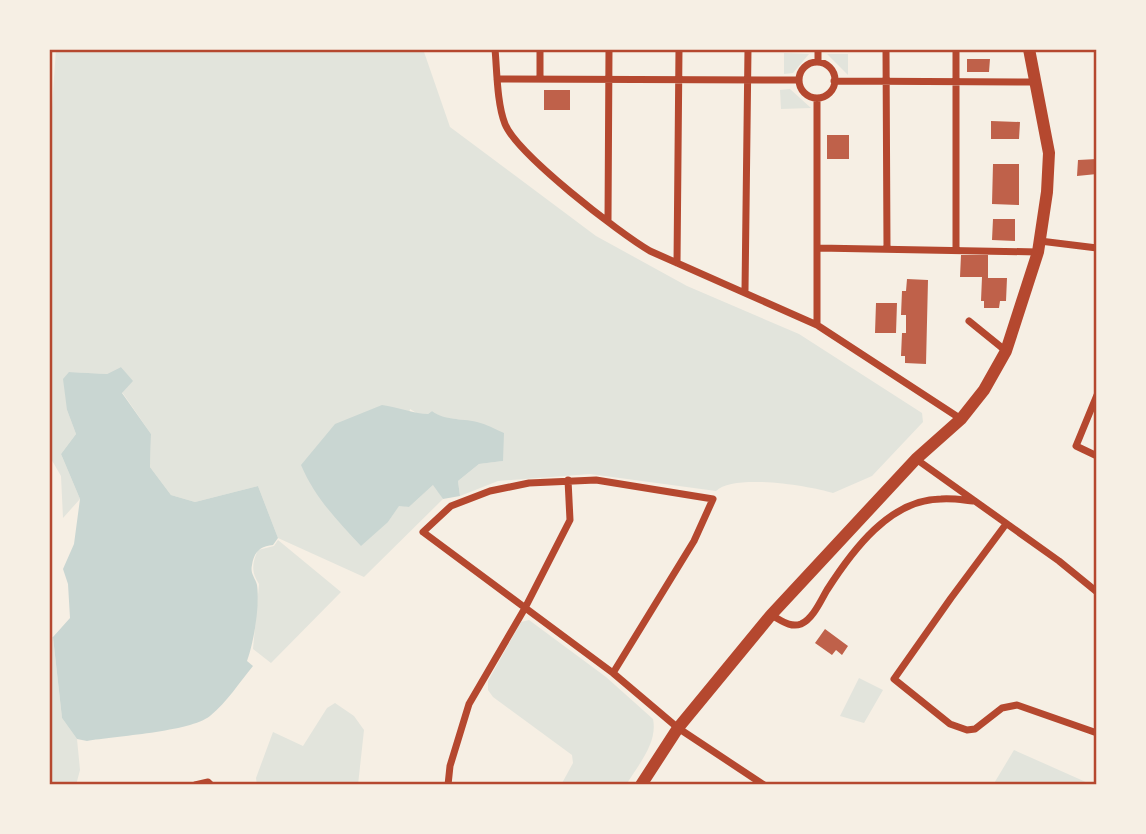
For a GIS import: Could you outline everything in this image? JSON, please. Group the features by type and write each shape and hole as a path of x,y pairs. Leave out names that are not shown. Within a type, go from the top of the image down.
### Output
{"main road":[{"path":"641,785 678,728 771,615 916,459 961,419 984,390 1006,351 1039,247 1047,192 1049,153 1029,49"}],"street":[{"path":"495,49 505,123 514,139 547,171 628,238 677,263 817,325 961,419"},
{"path":"540,49 540,78"},
{"path":"608,220 609,49"},
{"path":"677,263 679,49"},
{"path":"745,291 748,49"},
{"path":"818,49 818,62"},
{"path":"886,49 887,248"},
{"path":"956,49 956,249"},
{"path":"818,62 828,66 834,81 827,94 817,98 806,94 799,80 807,65 818,62"},
{"path":"497,79 799,80"},
{"path":"834,81 1035,82"},
{"path":"817,98 817,325"},
{"path":"818,248 1097,248"},
{"path":"969,321 1006,351"},
{"path":"1097,395 1076,446 1097,456"},
{"path":"916,459 1059,561 1097,592"},
{"path":"449,785 450,766 469,704 525,608 570,520 568,480"},
{"path":"613,673 694,541 713,499 596,480 528,483 490,491 452,506 423,532 613,673 678,728 764,785"},
{"path":"771,615 790,625 808,620 836,575 876,528 894,513 912,504 940,498 973,501"},
{"path":"1006,524 894,679 950,724 967,730 975,729 1002,708 1017,705 1097,733"},
{"path":"195,785 208,782 211,785"}],"shaded area":[{"path":"56,49 423,49 450,127 596,236 687,286 799,334 922,413 923,422 872,476 833,493 808,487 755,482 725,486 716,491 590,474 498,481 460,496 458,481 479,464 503,461 503,449 464,420 444,419 432,411 418,414 410,409 388,522 399,505 409,507 434,484 443,499 364,577 278,538 258,486 195,502 171,495 150,467 151,434 122,392 132,381 121,367 107,374 69,372 67,410 76,434 61,454 80,499 63,518 61,476 50,457 52,430 49,424 49,119"},
{"path":"784,53 809,54 793,73 784,74"},
{"path":"827,54 848,54 848,75"},
{"path":"790,89 811,108 781,109 780,90"},
{"path":"121,367 133,381 122,393 151,434 150,467 171,495 195,502 258,486 278,538 273,545 258,550 252,565 258,603 247,661 253,666 222,705 210,716 186,726 87,741 77,739 62,718 53,637 70,618 68,584 63,569 74,544 80,499 61,454 76,434 67,410 63,379 69,372 107,374"},
{"path":"382,405 423,414 432,411 453,419 477,422 494,428 504,433 503,461 479,464 458,481 460,496 443,499 433,485 409,507 399,506 388,522 361,546 320,498 301,465 335,424"},
{"path":"278,540 341,592 271,663 253,649 259,584 253,567 258,550 274,546"},
{"path":"529,620 606,677 653,719 650,745 626,785 561,785 573,763 572,755 493,697 488,690 488,681 521,622"},
{"path":"49,637 53,637 62,718 77,739 80,770 76,785 49,785"},
{"path":"859,678 883,690 864,723 840,716"},
{"path":"335,703 354,716 364,730 358,785 257,785 256,778 273,732 303,746 327,708"},
{"path":"1014,750 1088,783 993,785"}],"building":[{"path":"967,59 990,59 989,72 967,72"},
{"path":"544,90 570,90 570,110 544,110"},
{"path":"991,121 1020,122 1019,139 991,139"},
{"path":"827,135 849,135 849,159 827,159"},
{"path":"1097,159 1097,174 1077,176 1078,160"},
{"path":"993,164 1019,164 1019,205 992,204"},
{"path":"993,219 1015,219 1015,241 992,240"},
{"path":"961,255 988,255 988,278 1007,278 1006,301 1000,301 999,308 984,308 984,301 981,301 982,277 960,277"},
{"path":"907,279 928,280 926,364 905,363 905,356 901,356 902,333 906,333 906,315 901,315 902,291 906,291"},
{"path":"876,303 897,303 896,333 875,333"},
{"path":"825,629 848,646 842,655 836,650 832,655 815,643"}]}
